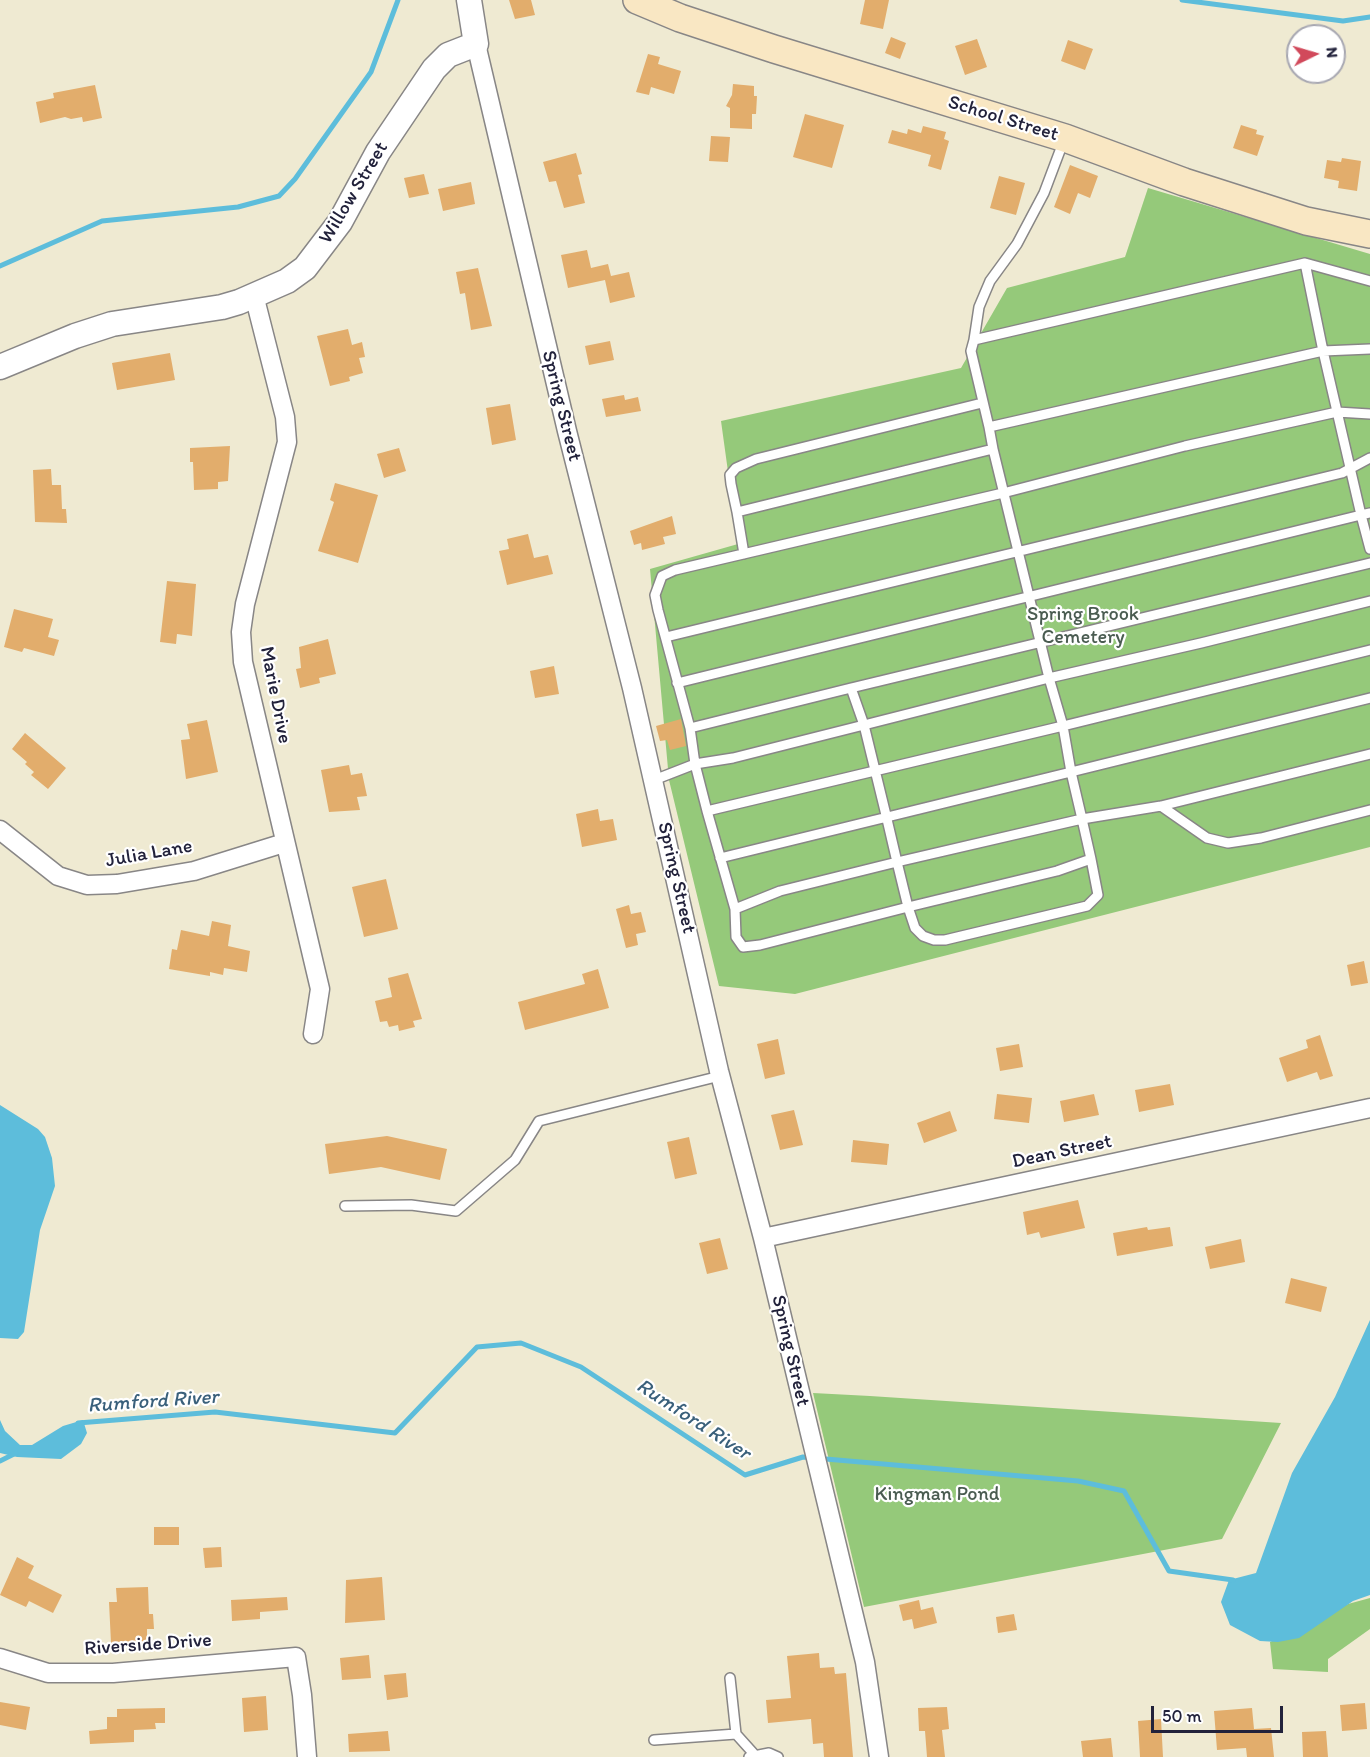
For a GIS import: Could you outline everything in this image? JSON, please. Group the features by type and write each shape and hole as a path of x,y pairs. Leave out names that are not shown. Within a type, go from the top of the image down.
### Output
{"main road":[{"name":"School Street","path":"637,0 680,18 764,46 1065,138 1184,182 1306,221 1370,234"}],"street":[{"name":"Spring Street","path":"469,0 476,44 567,431 654,780 720,1076 763,1238 865,1662 879,1757"},
{"name":"Willow Street","path":"0,367 75,336 112,324 222,307 287,280 305,268 340,222 378,152 434,69 448,55 476,44"},
{"name":"Marie Drive","path":"254,295 285,417 287,442 245,604 241,632 243,662 320,989 313,1034"},
{"name":"Julia Lane","path":"0,830 58,876 87,885 117,884 194,870 284,843"},
{"name":"Dean Street","path":"763,1238 1370,1108"},
{"name":"Riverside Drive","path":"0,1658 48,1673 113,1673 296,1657 307,1757"}],"lane":[{"path":"851,688 864,725 908,907 915,928 923,936 934,940 945,940 1087,906 1098,895 1063,726 1017,551 971,351 979,307 990,281 1017,244 1044,193 1065,138"},
{"path":"974,340 1305,263 1370,281"},
{"path":"1305,263 1349,468 1366,514 1370,549"},
{"path":"989,427 1323,351 1370,349"},
{"path":"744,554 730,475 736,468 756,459 982,403"},
{"path":"1091,859 1058,871 743,947 736,937 735,909 695,764 690,728 655,595 662,576 675,570 1003,493 1185,446 1337,412 1370,414"},
{"path":"737,512 993,449"},
{"path":"666,637 1342,473 1370,458"},
{"path":"677,683 1366,514"},
{"path":"690,728 1370,563"},
{"path":"654,780 695,764 733,758 1049,678 1201,644 1370,601"},
{"path":"707,811 1370,650"},
{"path":"720,858 886,815 1370,698"},
{"path":"735,909 780,891 897,862 1082,819 1161,806 1370,754"},
{"path":"1161,806 1208,838 1228,843 1261,838 1370,810"},
{"path":"345,1206 411,1205 456,1210 515,1160 539,1121 720,1076"},
{"path":"730,1678 736,1734 752,1755 769,1752 778,1757"},
{"path":"654,1740 736,1734"}],"green space":[{"name":"Spring Brook Cemetery","path":"1148,188 1370,254 1370,847 795,994 719,986 669,780 650,569 738,544 721,421 961,368 1007,288 1125,257"},
{"name":"Kingman Pond","path":"813,1393 1281,1423 1222,1539 864,1607"},
{"path":"1370,1598 1370,1629 1328,1659 1328,1672 1273,1669 1270,1642 1348,1604"}],"water":[{"path":"0,1105 38,1129 45,1137 52,1158 55,1186 40,1230 24,1332 18,1339 0,1338"},
{"path":"1370,1320 1370,1595 1353,1601 1299,1638 1278,1642 1260,1641 1230,1625 1221,1602 1229,1580 1256,1573 1292,1473 1335,1397"},
{"path":"0,1420 5,1431 20,1445 32,1445 63,1426 83,1420 87,1433 81,1444 61,1459 17,1457 0,1453"}],"building":[{"path":"509,0 531,0 535,15 515,19"},
{"path":"865,0 889,0 883,29 860,24"},
{"path":"891,37 906,43 900,59 885,53"},
{"path":"977,39 987,67 965,75 955,46"},
{"path":"1068,40 1093,49 1085,70 1061,61"},
{"path":"648,54 660,57 658,64 681,71 674,94 651,87 649,95 636,92"},
{"path":"733,84 754,86 754,96 757,96 756,114 752,114 752,129 730,128 730,108 726,106 732,95"},
{"path":"95,85 102,118 83,122 82,117 71,119 65,117 40,123 36,102 54,98 53,93"},
{"path":"805,114 844,125 832,168 793,157"},
{"path":"1241,125 1257,130 1256,134 1264,136 1257,156 1233,148"},
{"path":"923,126 946,132 944,139 949,141 941,170 928,166 931,155 888,143 892,130 907,134 908,129 921,133"},
{"path":"711,136 730,137 728,162 709,161"},
{"path":"576,153 582,174 578,175 585,203 564,208 556,181 549,182 543,162"},
{"path":"1342,158 1361,161 1357,191 1338,188 1339,181 1324,178 1327,160 1341,162"},
{"path":"1070,165 1098,176 1090,198 1078,193 1070,214 1054,207"},
{"path":"424,174 429,194 409,198 404,178"},
{"path":"999,176 1025,183 1016,215 990,208"},
{"path":"471,182 475,204 443,211 438,189"},
{"path":"587,250 591,268 608,264 611,276 629,272 635,297 610,303 605,280 568,288 561,255"},
{"path":"478,268 492,326 471,330 465,293 460,294 456,272"},
{"path":"348,329 352,345 362,342 365,357 359,358 363,373 349,377 350,381 330,386 317,336"},
{"path":"610,341 614,360 589,365 585,346"},
{"path":"170,353 175,380 117,390 112,363"},
{"path":"624,395 625,400 638,397 641,411 606,417 602,399"},
{"path":"510,404 516,440 492,445 486,408"},
{"path":"230,446 228,481 218,482 218,489 194,490 190,448"},
{"path":"399,448 406,471 384,478 377,454"},
{"path":"51,469 52,485 61,485 62,509 66,509 67,523 35,522 33,470"},
{"path":"335,483 378,495 358,563 318,551 334,502 330,500"},
{"path":"672,516 676,534 663,537 665,544 642,550 641,543 634,545 630,531"},
{"path":"528,534 534,558 548,555 553,574 507,585 499,551 509,549 507,539"},
{"path":"167,581 196,584 192,636 177,634 176,644 160,642"},
{"path":"14,609 53,619 48,637 59,640 54,656 24,648 22,652 4,647"},
{"path":"328,639 336,674 319,678 320,683 300,688 296,669 301,668 299,647"},
{"path":"554,666 559,694 535,698 530,671"},
{"path":"681,719 686,746 670,750 667,740 660,741 656,726"},
{"path":"207,720 218,772 186,779 181,740 190,739 187,724"},
{"path":"25,733 66,768 48,789 31,775 34,772 25,764 27,762 12,749"},
{"path":"349,765 351,775 362,773 367,796 357,797 360,810 329,812 321,770"},
{"path":"598,809 600,821 613,819 617,840 582,847 576,814"},
{"path":"386,879 398,929 364,937 352,887"},
{"path":"629,905 631,914 641,912 646,932 636,934 638,945 626,948 616,909"},
{"path":"212,921 231,925 228,946 250,951 247,972 224,968 223,975 210,972 210,976 169,969 172,949 177,950 181,930 209,936"},
{"path":"1364,961 1368,983 1351,986 1347,965"},
{"path":"598,969 609,1008 525,1030 518,1002 585,984 582,974"},
{"path":"408,973 422,1019 413,1021 415,1027 399,1031 398,1025 389,1027 387,1021 380,1022 375,1001 392,997 388,978"},
{"path":"1320,1035 1333,1076 1320,1080 1317,1072 1287,1082 1279,1058 1308,1048 1306,1040"},
{"path":"778,1039 785,1074 765,1079 757,1044"},
{"path":"1019,1044 1023,1067 1000,1071 996,1048"},
{"path":"1170,1084 1174,1105 1139,1112 1135,1090"},
{"path":"997,1094 1032,1098 1029,1123 994,1119"},
{"path":"1094,1094 1099,1115 1064,1122 1060,1101"},
{"path":"794,1110 803,1145 780,1150 771,1115"},
{"path":"950,1111 957,1131 924,1143 917,1123"},
{"path":"387,1136 447,1149 440,1180 381,1167 329,1174 325,1144"},
{"path":"689,1137 697,1174 675,1179 667,1142"},
{"path":"853,1140 889,1144 887,1165 851,1162"},
{"path":"1078,1200 1085,1228 1041,1238 1039,1232 1027,1235 1023,1212"},
{"path":"1147,1227 1148,1230 1170,1227 1173,1246 1117,1256 1113,1233"},
{"path":"720,1238 728,1269 707,1274 699,1243"},
{"path":"1241,1239 1245,1262 1210,1269 1205,1247"},
{"path":"1291,1278 1327,1287 1321,1312 1285,1303"},
{"path":"154,1527 179,1527 179,1545 154,1545"},
{"path":"221,1547 222,1567 205,1568 203,1548"},
{"path":"17,1557 34,1566 28,1578 62,1595 53,1613 29,1601 26,1607 0,1595"},
{"path":"382,1577 385,1620 345,1623 346,1580"},
{"path":"148,1587 149,1614 153,1614 154,1629 147,1629 147,1642 111,1643 109,1602 117,1602 116,1588"},
{"path":"287,1597 288,1610 260,1612 260,1619 232,1621 231,1600"},
{"path":"919,1600 921,1610 933,1607 937,1623 914,1629 912,1619 903,1621 899,1605"},
{"path":"1014,1614 1017,1630 998,1633 996,1617"},
{"path":"819,1653 820,1668 834,1667 835,1674 846,1673 853,1757 824,1757 823,1743 813,1744 811,1719 768,1723 766,1700 791,1698 787,1656"},
{"path":"369,1655 371,1678 342,1680 340,1658"},
{"path":"406,1673 408,1697 387,1700 384,1675"},
{"path":"266,1696 268,1730 244,1732 242,1698"},
{"path":"0,1702 30,1707 26,1730 0,1725"},
{"path":"1365,1703 1367,1729 1342,1731 1340,1705"},
{"path":"947,1707 949,1729 942,1730 945,1757 927,1757 925,1731 919,1731 918,1708"},
{"path":"165,1708 165,1723 155,1723 156,1729 134,1730 134,1742 90,1744 89,1731 107,1729 107,1717 117,1717 117,1709"},
{"path":"1252,1708 1254,1729 1271,1728 1274,1757 1247,1757 1246,1748 1217,1750 1214,1711"},
{"path":"1161,1719 1163,1757 1140,1757 1138,1721"},
{"path":"388,1731 390,1751 349,1752 348,1734"},
{"path":"1326,1731 1328,1757 1303,1757 1302,1732"},
{"path":"1111,1738 1113,1757 1083,1757 1081,1741"}],"waterway":[{"path":"0,266 102,221 238,207 279,196 295,179 371,72 398,0"},
{"path":"1182,0 1343,21 1370,17"},
{"name":"Rumford River","path":"78,1423 215,1412 395,1433 477,1347 521,1343 581,1367 745,1475 803,1457 1078,1481 1124,1491 1169,1571 1233,1580"},
{"name":"Rumford River","path":"0,1461 16,1453"}]}
